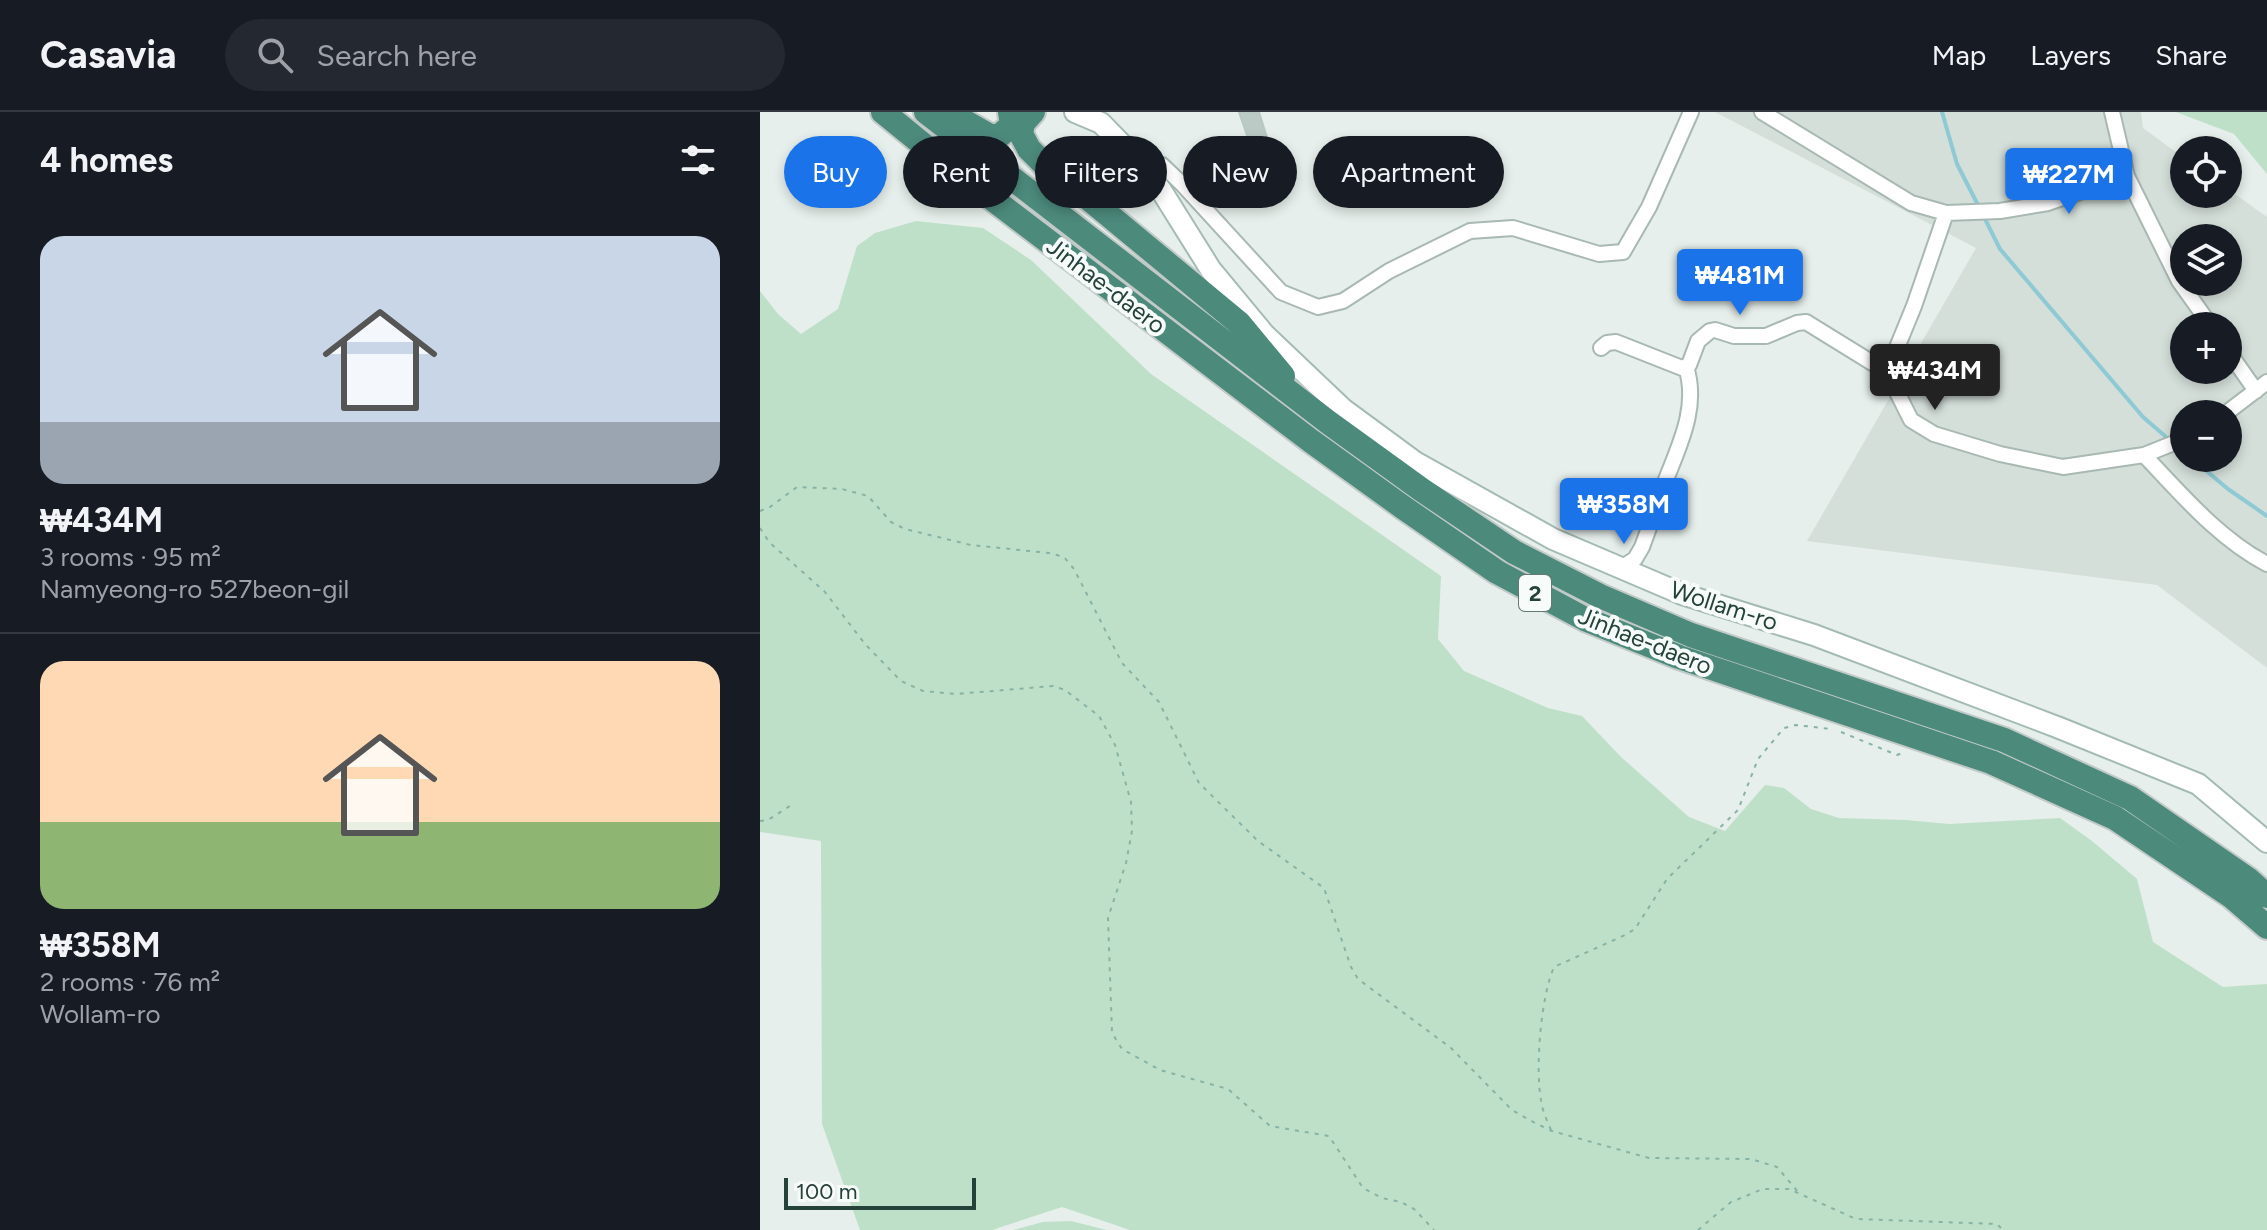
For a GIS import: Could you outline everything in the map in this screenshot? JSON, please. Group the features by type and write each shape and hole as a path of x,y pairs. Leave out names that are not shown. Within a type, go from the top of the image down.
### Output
{"highway":[{"path":"861,112 903,138"},
{"name":"Jinhae-daero","path":"883,112 912,136"},
{"name":"Jinhae-daero","path":"926,112 1310,409 1514,552 1600,596 1691,635 2004,740 2130,798 2249,880 2267,896"},
{"path":"948,112 988,135 998,137 1012,125 1010,112"},
{"path":"1033,112 1023,123 1021,134 1029,149 1239,323 1310,409"},
{"name":"Jinhae-daero","path":"1004,208 1311,441 1497,572 1585,619 1666,652 1991,762 2115,818 2231,896 2267,927"}],"main road":[{"name":"Wollam-ro","path":"1075,112 1103,118 1118,136"},
{"name":"Wollam-ro","path":"1167,200 1211,270 1264,334 1343,409 1415,462 1553,539 1682,594 1828,641 2198,784 2267,842"}],"street":[{"path":"1167,170 1281,292 1318,307 1343,301 1389,271 1470,231 1513,228 1599,254 1623,252 1649,207 1691,112"},
{"path":"1762,112 1911,203 1946,213 2000,211 2048,203 2127,176"},
{"path":"2112,112 2127,176 2179,281 2201,312"},
{"path":"1887,372 1946,213"},
{"path":"1621,568 1635,559 1642,547 1683,437 1690,396 1686,367 1698,341 1710,331 1734,336 1766,336 1802,322 1816,326 1887,372 1911,420 1934,434 2000,454 2063,467 2144,455 2170,445"},
{"path":"1601,348 1607,343 1616,342 1664,362 1686,367"},
{"path":"2242,365 2262,386 2242,401"},
{"path":"2144,455 2203,516 2250,555 2267,564"}],"path":[{"path":"760,511 797,487 842,489 868,496 891,522 905,529 971,545 1064,557 1074,569 1122,663 1159,702 1199,783 1258,841 1324,888 1358,979 1451,1048 1512,1110 1552,1131 1649,1158 1751,1159 1777,1167 1799,1193"},
{"path":"760,528 769,542 825,592 865,644 901,681 923,691 956,694 1053,686 1077,698 1099,716 1115,745 1131,802 1132,831 1126,863 1108,918 1112,1033 1122,1049 1160,1070 1228,1089 1270,1126 1329,1136 1363,1188 1414,1209 1434,1230"},
{"path":"1552,1131 1541,1101 1538,1060 1548,981 1554,967 1635,929 1667,879 1738,810 1758,759 1784,728 1796,725 1832,729 1897,755 1911,750"},
{"path":"760,821 768,820 793,804"},
{"path":"1698,1230 1731,1202 1763,1189 1789,1189 1856,1219 1997,1224 2003,1230"}],"shaded area":[{"path":"1715,112 2141,112 2143,128 2170,148 2170,208 2242,208 2242,199 2267,217 2267,668 2157,585 1807,541 1976,248"}],"green space":[{"path":"2176,112 2267,112 2267,174 2242,144 2242,136"},
{"path":"916,221 983,228 1031,260 1151,374 1441,576 1438,639 1464,671 1548,708 1582,716 1621,757 1689,817 1725,831 1765,785 1784,788 1811,809 1839,818 1949,824 2060,818 2092,841 2137,879 2153,942 2223,987 2267,984 2267,1230 1130,1230 1062,1207 992,1230 860,1230 822,1124 821,841 760,832 760,291 778,314 801,334 838,309 857,246 875,233"},
{"path":"1071,1221 1107,1230 1013,1230 1043,1222"}],"building":[{"path":"1239,112 1259,112 1266,136 1247,136"}],"waterway":[{"path":"1942,112 1957,164 1980,209"},
{"path":"1984,217 2000,249 2143,417 2165,436"},
{"path":"2208,472 2267,516"}]}
